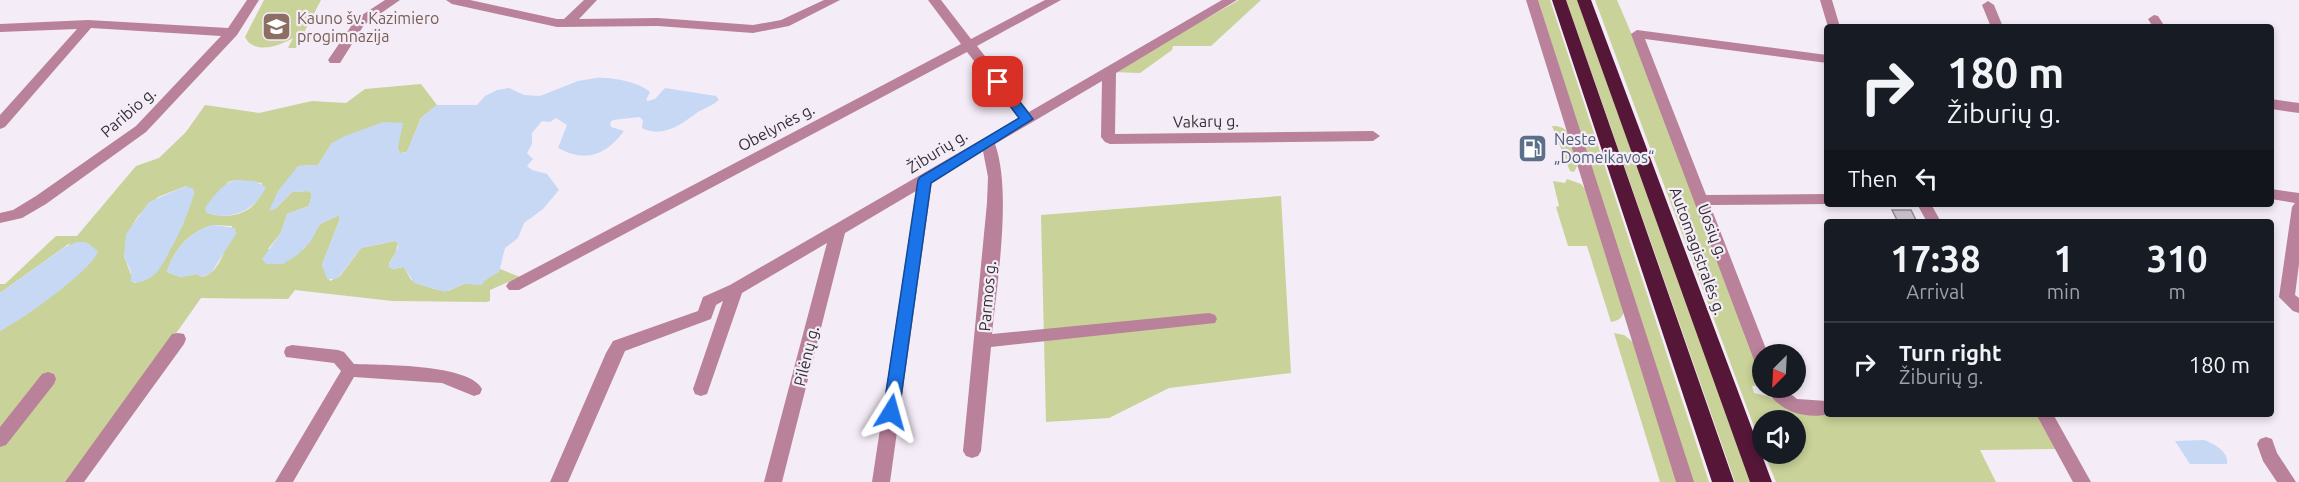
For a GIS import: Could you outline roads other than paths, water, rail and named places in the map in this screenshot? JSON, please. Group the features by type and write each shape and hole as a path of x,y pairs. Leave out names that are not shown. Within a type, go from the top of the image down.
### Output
{"highway":[{"path":"1559,0 1723,482"},
{"name":"Automagistralės g.","path":"1584,0 1761,482"},
{"path":"1662,303 1662,322 1715,482"}],"street":[{"name":"Paribio g.","path":"0,218 17,214 41,200 135,134 232,32 254,0"},
{"path":"335,60 360,22 394,0"},
{"path":"452,0 545,21 567,23 658,22 763,28 784,23 834,0"},
{"path":"567,23 591,0"},
{"path":"934,0 1027,119"},
{"name":"Obelynės g.","path":"514,286 1055,0"},
{"name":"Žiburių g.","path":"559,482 619,346 705,315 709,301 735,289 925,180 987,141 1231,0"},
{"path":"1532,0 1685,482"},
{"path":"1826,0 1833,24"},
{"path":"1988,4 1995,24"},
{"path":"0,124 88,24"},
{"path":"0,28 88,24 232,32"},
{"name":"Uosių g.","path":"1756,344 1637,34 1824,59"},
{"name":"Vakarų g.","path":"1110,70 1108,137 1110,139 1373,136"},
{"path":"2274,104 2299,108"},
{"name":"Parmos g.","path":"972,451 993,211 994,157 987,141"},
{"path":"881,482 925,180"},
{"path":"2274,194 2299,198"},
{"path":"1701,200 1824,199"},
{"path":"2293,302 2299,207"},
{"name":"Pilėnų g.","path":"773,482 838,230"},
{"path":"700,389 735,289"},
{"path":"983,341 1209,319"},
{"path":"74,482 178,339"},
{"path":"292,352 338,357 350,370 453,378 474,389"},
{"path":"284,482 350,370"},
{"path":"0,440 48,379"},
{"path":"1782,398 1798,408 1824,408"},
{"path":"2046,417 2082,482"},
{"path":"2266,444 2269,456 2288,482"}],"water":[{"path":"596,78 617,79 639,85 650,92 646,100 648,101 655,99 665,88 716,96 719,100 665,131 650,131 642,128 643,120 639,117 613,120 610,123 611,127 624,131 603,151 586,156 568,153 558,148 567,125 556,118 550,122 542,121 532,133 532,144 527,153 533,159 527,166 532,170 547,174 559,190 543,209 524,223 518,238 505,248 499,272 485,280 482,285 464,284 445,292 414,283 404,267 392,269 388,267 398,248 398,243 395,241 361,248 337,279 327,279 322,265 339,221 339,215 320,224 311,241 296,256 283,264 266,264 262,259 281,233 287,214 309,206 312,194 308,191 292,192 275,209 269,211 278,191 298,166 318,165 332,143 347,135 384,122 403,123 398,148 400,153 407,152 421,118 437,105 477,105 485,96 497,90 509,88 524,95 540,96 578,81"},
{"path":"234,180 254,181 266,187 256,202 241,212 224,216 206,212 205,208 218,192"},
{"path":"186,186 194,189 193,196 180,232 167,256 151,277 142,282 131,282 131,272 124,256 126,234 149,202"},
{"path":"214,225 235,228 236,234 211,273 202,277 197,274 180,277 167,272 173,256 184,242 198,231"},
{"path":"77,242 86,242 98,251 84,270 55,294 0,331 0,293 65,247"},
{"path":"2204,440 2224,452 2227,464 2190,464 2175,441"}],"place":[{"name":"Kauno šv. Kazimiero progimnazija","path":"276,27"},
{"name":"Neste „Domeikavos“","path":"1533,148"}]}
